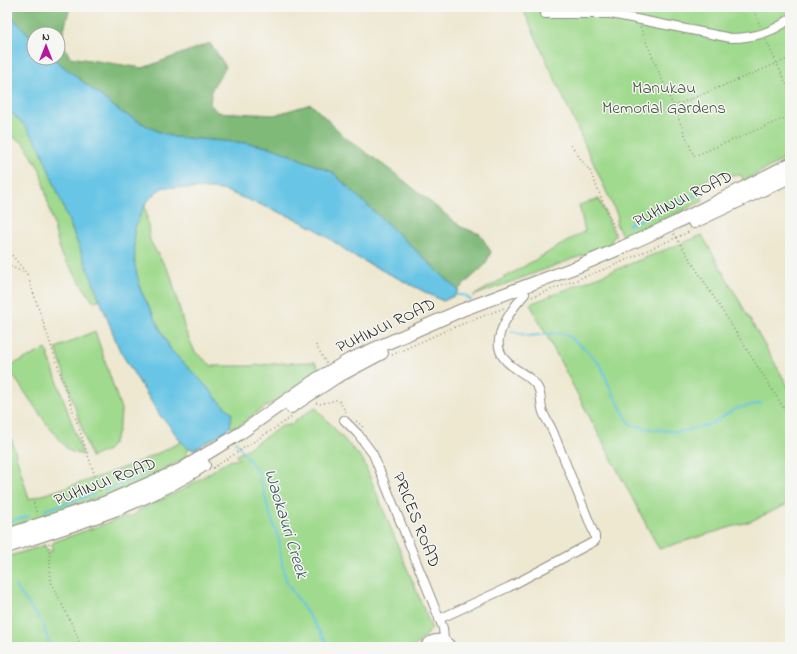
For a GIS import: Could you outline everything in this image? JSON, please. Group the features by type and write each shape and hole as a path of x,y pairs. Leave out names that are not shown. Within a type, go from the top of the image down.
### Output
{"highway":[{"name":"PUHINUI ROAD","path":"7,535 43,529 107,513 183,479 228,449 240,437 317,379 349,360 462,310 572,269 623,247 675,223 790,164"},
{"name":"PUHINUI ROAD","path":"240,437 335,378 372,358 426,333 521,299 675,235 789,180"},
{"name":"PUHINUI ROAD","path":"7,547 43,529 228,449"}],"street":[{"path":"546,14 604,14 731,38 750,37 764,34 774,30 790,20"},
{"path":"439,619 509,587 595,541 595,536 554,434 542,410 539,390 533,382 506,362 502,356 499,342 500,335 503,327 521,299"},
{"name":"PRICES ROAD","path":"345,417 373,454 444,632 444,639"},
{"path":"424,647 433,639 444,639 452,647"}],"path":[{"path":"752,7 790,92"},
{"path":"637,20 694,156 790,116"},
{"path":"674,106 790,58"},
{"path":"571,146 590,171 623,247"},
{"path":"388,357 521,299 610,267 675,235 691,230"},
{"path":"675,235 790,418"},
{"path":"7,249 27,274 104,503"},
{"path":"7,265 27,274"},
{"path":"316,345 331,371"},
{"path":"315,402 321,404 332,400 339,401 345,417"},
{"path":"228,449 281,424"},
{"path":"34,503 50,545 51,582 76,633 81,647"}],"green space":[{"path":"7,7 70,7 65,26 26,26 26,32 7,12"},
{"name":"Manukau Memorial Gardens","path":"522,7 790,7 790,156 742,182 743,179 741,175 712,177 698,187 703,201 627,237 623,237 616,224 618,217"},
{"path":"7,12 26,32 26,66 63,66 121,112 174,137 458,290 456,295 443,301 354,256 316,229 294,218 226,191 215,189 164,187 145,204 150,241 171,276 185,330 195,352 212,366 249,366 315,362 320,370 313,377 250,417 238,427 230,427 225,432 194,450 188,448 187,455 181,460 130,488 72,506 7,529 7,432 10,435 29,499 126,467 181,442 170,425 161,417 120,351 100,299 93,302 61,255 40,170 24,143 7,134"},
{"path":"210,43 226,67 212,88 210,104 217,112 274,115 311,104 345,137 397,175 461,227 480,234 491,252 485,265 458,290 332,172 273,148 247,143 174,137 157,131 121,112 63,66 66,66 66,50 70,57 143,68"},
{"path":"599,199 615,235 608,246 473,296 585,231 579,205"},
{"path":"702,235 790,390 790,503 751,521 659,549 530,304"},
{"path":"95,331 121,409 116,438 110,448 91,457 56,348"},
{"path":"46,349 83,455 69,451 49,427 7,367"},
{"path":"315,407 363,460 432,629 414,647 7,647 7,557 45,545 47,552 52,551 52,544 54,542 124,517 133,516 139,510 186,488 228,461 239,459 236,456 282,426 290,425"}],"water":[{"path":"7,12 26,32 26,66 63,66 121,112 157,131 174,137 247,143 273,148 332,172 458,290 456,295 443,301 354,256 316,229 294,218 226,191 215,189 164,187 145,204 134,230 135,266 141,291 171,350 232,413 230,427 227,430 194,450 190,449 180,441 161,417 120,351 40,148 25,126 7,109"}],"waterway":[{"path":"628,225 704,191"},
{"path":"456,295 464,295 471,300"},
{"path":"512,331 529,336 555,333 567,335 585,349 601,366 611,390 630,424 651,429 680,432 711,424 735,409 761,403"},
{"name":"Waokauri Creek","path":"227,430 230,434"},
{"name":"Waokauri Creek","path":"235,441 258,472 279,540 282,564 287,583 330,647"},
{"path":"105,490 148,472"},
{"path":"45,510 94,494"},
{"path":"7,522 29,516"},
{"path":"15,586 43,624 50,647"}]}
